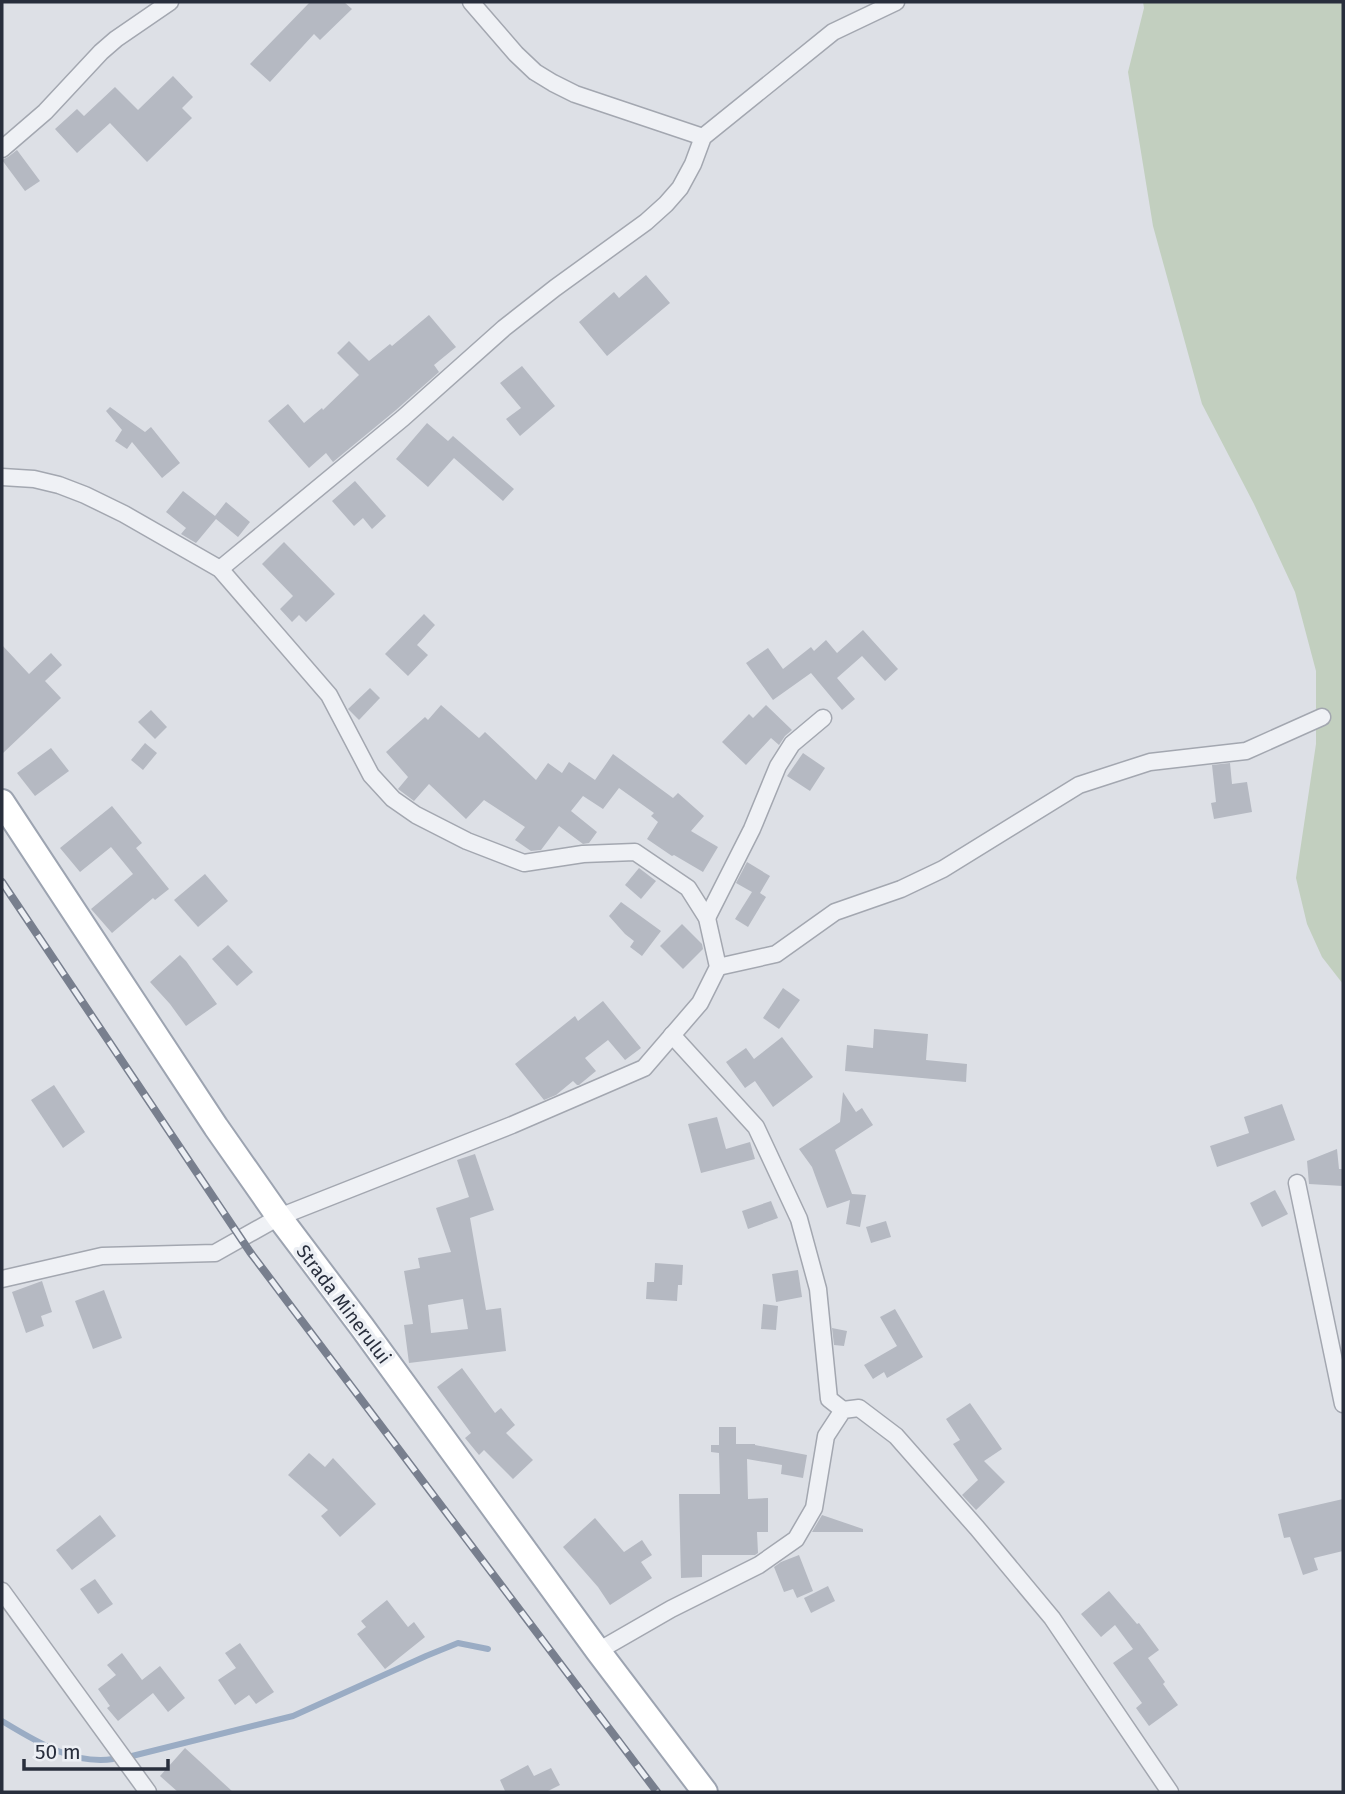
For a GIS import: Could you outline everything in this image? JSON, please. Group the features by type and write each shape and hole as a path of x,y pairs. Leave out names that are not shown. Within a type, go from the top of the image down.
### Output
{"main road":[{"name":"Strada Minerului","path":"2,802 216,1127 279,1217 705,1792"}],"street":[{"path":"2,149 45,112 101,52 170,2"},
{"path":"471,2 516,54 535,72 553,83 575,94 703,137"},
{"path":"220,569 403,418 504,328 656,213 680,188 703,137 833,32 896,2"},
{"path":"2,477 34,479 85,495 220,569 330,695 370,775 393,799 416,815 467,841 524,863 583,854 635,852 688,888 707,918 718,967 700,1003 644,1068 512,1125 279,1217 215,1253 102,1256 2,1279"},
{"path":"718,967 776,954 835,912 901,889 943,869 1079,785 1150,762 1246,751 1322,717"},
{"path":"707,918 752,829 778,766 792,744 824,718"},
{"path":"673,1035 756,1127 799,1219 818,1289 829,1399 843,1410 859,1408 896,1436 977,1528 1052,1618 1170,1792"},
{"path":"1297,1184 1343,1404"},
{"path":"598,1651 671,1609 759,1565 796,1539 814,1508 826,1436 843,1410"},
{"path":"2,1591 148,1792"}],"green space":[{"path":"1143,2 1343,2 1343,984 1322,957 1307,924 1296,878 1316,744 1316,671 1295,592 1254,504 1202,404 1153,226 1128,72 1144,8"}],"building":[{"path":"310,2 344,2 352,9 320,40 314,34 270,82 250,64"},
{"path":"173,76 193,97 182,108 192,118 147,162 110,123 77,153 55,129 77,109 84,116 115,87 138,110"},
{"path":"17,150 40,181 25,191 2,160"},
{"path":"646,275 670,303 607,356 579,322 614,292 619,298"},
{"path":"429,315 456,347 434,365 439,372 333,462 326,453 309,468 268,421 288,404 304,423 322,408 323,410 359,375 337,353 349,341 369,361"},
{"path":"522,366 555,406 520,436 506,419 521,408 500,383"},
{"path":"110,407 145,432 151,427 180,463 162,478 132,442 127,449 115,441 122,430 106,411"},
{"path":"427,423 448,441 453,436 514,489 503,501 454,458 428,487 396,459"},
{"path":"355,481 386,516 372,529 363,518 354,526 332,501"},
{"path":"183,491 215,516 226,502 250,522 238,537 216,519 196,543 181,534 186,528 166,512"},
{"path":"284,542 335,594 306,622 299,615 292,622 280,609 293,596 262,564"},
{"path":"424,614 435,625 417,645 428,655 408,676 385,654"},
{"path":"863,630 898,669 885,681 862,656 837,678 855,699 842,710 811,673 773,700 746,663 768,648 783,669 811,647 814,651 826,640 837,653"},
{"path":"2,645 29,674 51,653 62,665 45,681 61,698 2,754"},
{"path":"370,688 380,698 359,720 348,709"},
{"path":"441,705 479,738 485,732 536,780 548,763 562,773 569,762 595,780 613,754 673,798 678,793 704,816 691,831 718,847 703,872 672,856 647,839 658,822 651,816 654,813 619,788 603,809 583,796 571,811 597,832 589,843 583,844 559,826 541,850 531,851 515,840 525,827 484,800 466,819 429,784 414,801 398,789 408,777 386,752 425,717 428,720"},
{"path":"766,705 792,730 779,745 771,738 746,765 722,742 749,714 753,718"},
{"path":"151,710 167,727 155,739 138,722"},
{"path":"145,743 157,753 143,770 131,760"},
{"path":"51,748 69,771 35,796 17,773"},
{"path":"803,753 825,768 810,791 787,776"},
{"path":"1230,763 1232,784 1247,782 1252,812 1214,819 1211,803 1216,802 1212,765"},
{"path":"112,806 142,843 136,848 169,889 155,900 153,898 112,933 91,909 133,874 111,847 80,872 60,848"},
{"path":"747,862 770,876 760,893 766,897 748,927 735,919 752,892 736,883"},
{"path":"639,868 656,881 641,899 625,885"},
{"path":"205,874 228,901 198,927 174,900"},
{"path":"621,902 661,931 642,956 630,947 634,941 609,916"},
{"path":"682,924 702,944 703,949 683,969 660,946"},
{"path":"228,945 253,972 237,986 212,959"},
{"path":"180,955 217,1004 186,1026 150,982"},
{"path":"783,988 800,1000 779,1029 763,1018"},
{"path":"603,1001 641,1048 625,1060 608,1040 585,1058 596,1071 579,1085 573,1081 556,1095 544,1100 515,1064 575,1016 578,1021"},
{"path":"874,1029 928,1034 926,1060 967,1064 966,1082 845,1071 847,1045 873,1048"},
{"path":"782,1037 813,1077 773,1107 755,1081 745,1088 726,1062 746,1048 754,1059"},
{"path":"54,1085 85,1132 63,1148 31,1100"},
{"path":"843,1092 856,1112 862,1108 873,1125 835,1150 852,1194 866,1195 860,1227 846,1224 850,1200 827,1208 812,1167 799,1149 840,1122"},
{"path":"1282,1104 1295,1140 1217,1167 1210,1146 1249,1133 1244,1117"},
{"path":"717,1117 726,1149 750,1142 755,1159 701,1173 688,1124"},
{"path":"1337,1149 1339,1169 1343,1169 1343,1186 1309,1184 1307,1161"},
{"path":"475,1154 494,1210 470,1218 486,1310 501,1308 506,1351 409,1363 404,1325 413,1324 404,1271 420,1268 418,1258 451,1252 436,1208 469,1197 457,1160","holes":["463,1299 468,1329 431,1333 428,1305"]},
{"path":"1275,1190 1288,1214 1262,1227 1250,1203"},
{"path":"771,1201 778,1218 748,1229 742,1211"},
{"path":"886,1221 891,1237 871,1243 866,1227"},
{"path":"655,1263 683,1265 682,1285 678,1285 677,1301 646,1299 647,1282 654,1282"},
{"path":"798,1270 802,1297 776,1302 772,1274"},
{"path":"42,1281 52,1312 41,1316 44,1326 26,1333 12,1292"},
{"path":"104,1290 122,1338 93,1349 75,1301"},
{"path":"763,1304 778,1306 776,1330 761,1329"},
{"path":"895,1309 923,1357 887,1378 884,1372 873,1379 864,1365 897,1346 880,1317"},
{"path":"832,1328 847,1331 844,1346 834,1345"},
{"path":"462,1368 495,1413 501,1408 515,1425 506,1433 533,1460 513,1479 484,1450 479,1455 465,1438 471,1433 437,1387"},
{"path":"970,1403 1002,1449 984,1461 1005,1482 976,1510 962,1495 978,1480 953,1444 960,1440 946,1419"},
{"path":"719,1427 736,1427 736,1444 755,1444 807,1455 803,1478 781,1474 782,1465 747,1459 748,1499 768,1498 768,1532 757,1532 758,1553 702,1555 702,1577 681,1578 679,1494 720,1494 719,1453 711,1452 711,1445 719,1445"},
{"path":"309,1453 325,1467 333,1458 376,1504 340,1537 321,1516 328,1510 288,1475"},
{"path":"1343,1499 1343,1551 1314,1558 1318,1570 1303,1575 1290,1537 1284,1538 1278,1514"},
{"path":"100,1515 116,1536 72,1570 56,1550"},
{"path":"822,1515 863,1529 863,1532 812,1532"},
{"path":"595,1518 624,1552 642,1540 652,1555 641,1562 652,1578 610,1605 563,1547"},
{"path":"799,1555 813,1591 797,1598 793,1589 784,1592 774,1567"},
{"path":"95,1579 113,1604 98,1614 80,1589"},
{"path":"828,1586 835,1601 811,1613 804,1598"},
{"path":"1109,1591 1137,1624 1139,1623 1159,1650 1148,1658 1178,1705 1149,1726 1136,1708 1142,1703 1113,1663 1133,1649 1115,1625 1101,1637 1081,1614"},
{"path":"387,1600 408,1627 414,1622 425,1637 385,1669 357,1634 366,1627 361,1621"},
{"path":"240,1643 274,1692 256,1704 249,1695 235,1705 218,1680 236,1668 225,1653"},
{"path":"122,1653 142,1680 160,1666 185,1698 168,1712 153,1693 118,1721 107,1708 110,1706 98,1689 116,1675 107,1665"},
{"path":"185,1748 233,1792 178,1792 160,1776"},
{"path":"528,1765 534,1776 551,1768 560,1785 546,1792 503,1792 505,1791 500,1780"}],"waterway":[{"path":"132,1756 293,1716 458,1643 488,1649"},
{"path":"2,1721 69,1755 98,1760 113,1759"}],"railway":[{"path":"2,882 250,1252 657,1792"}]}
